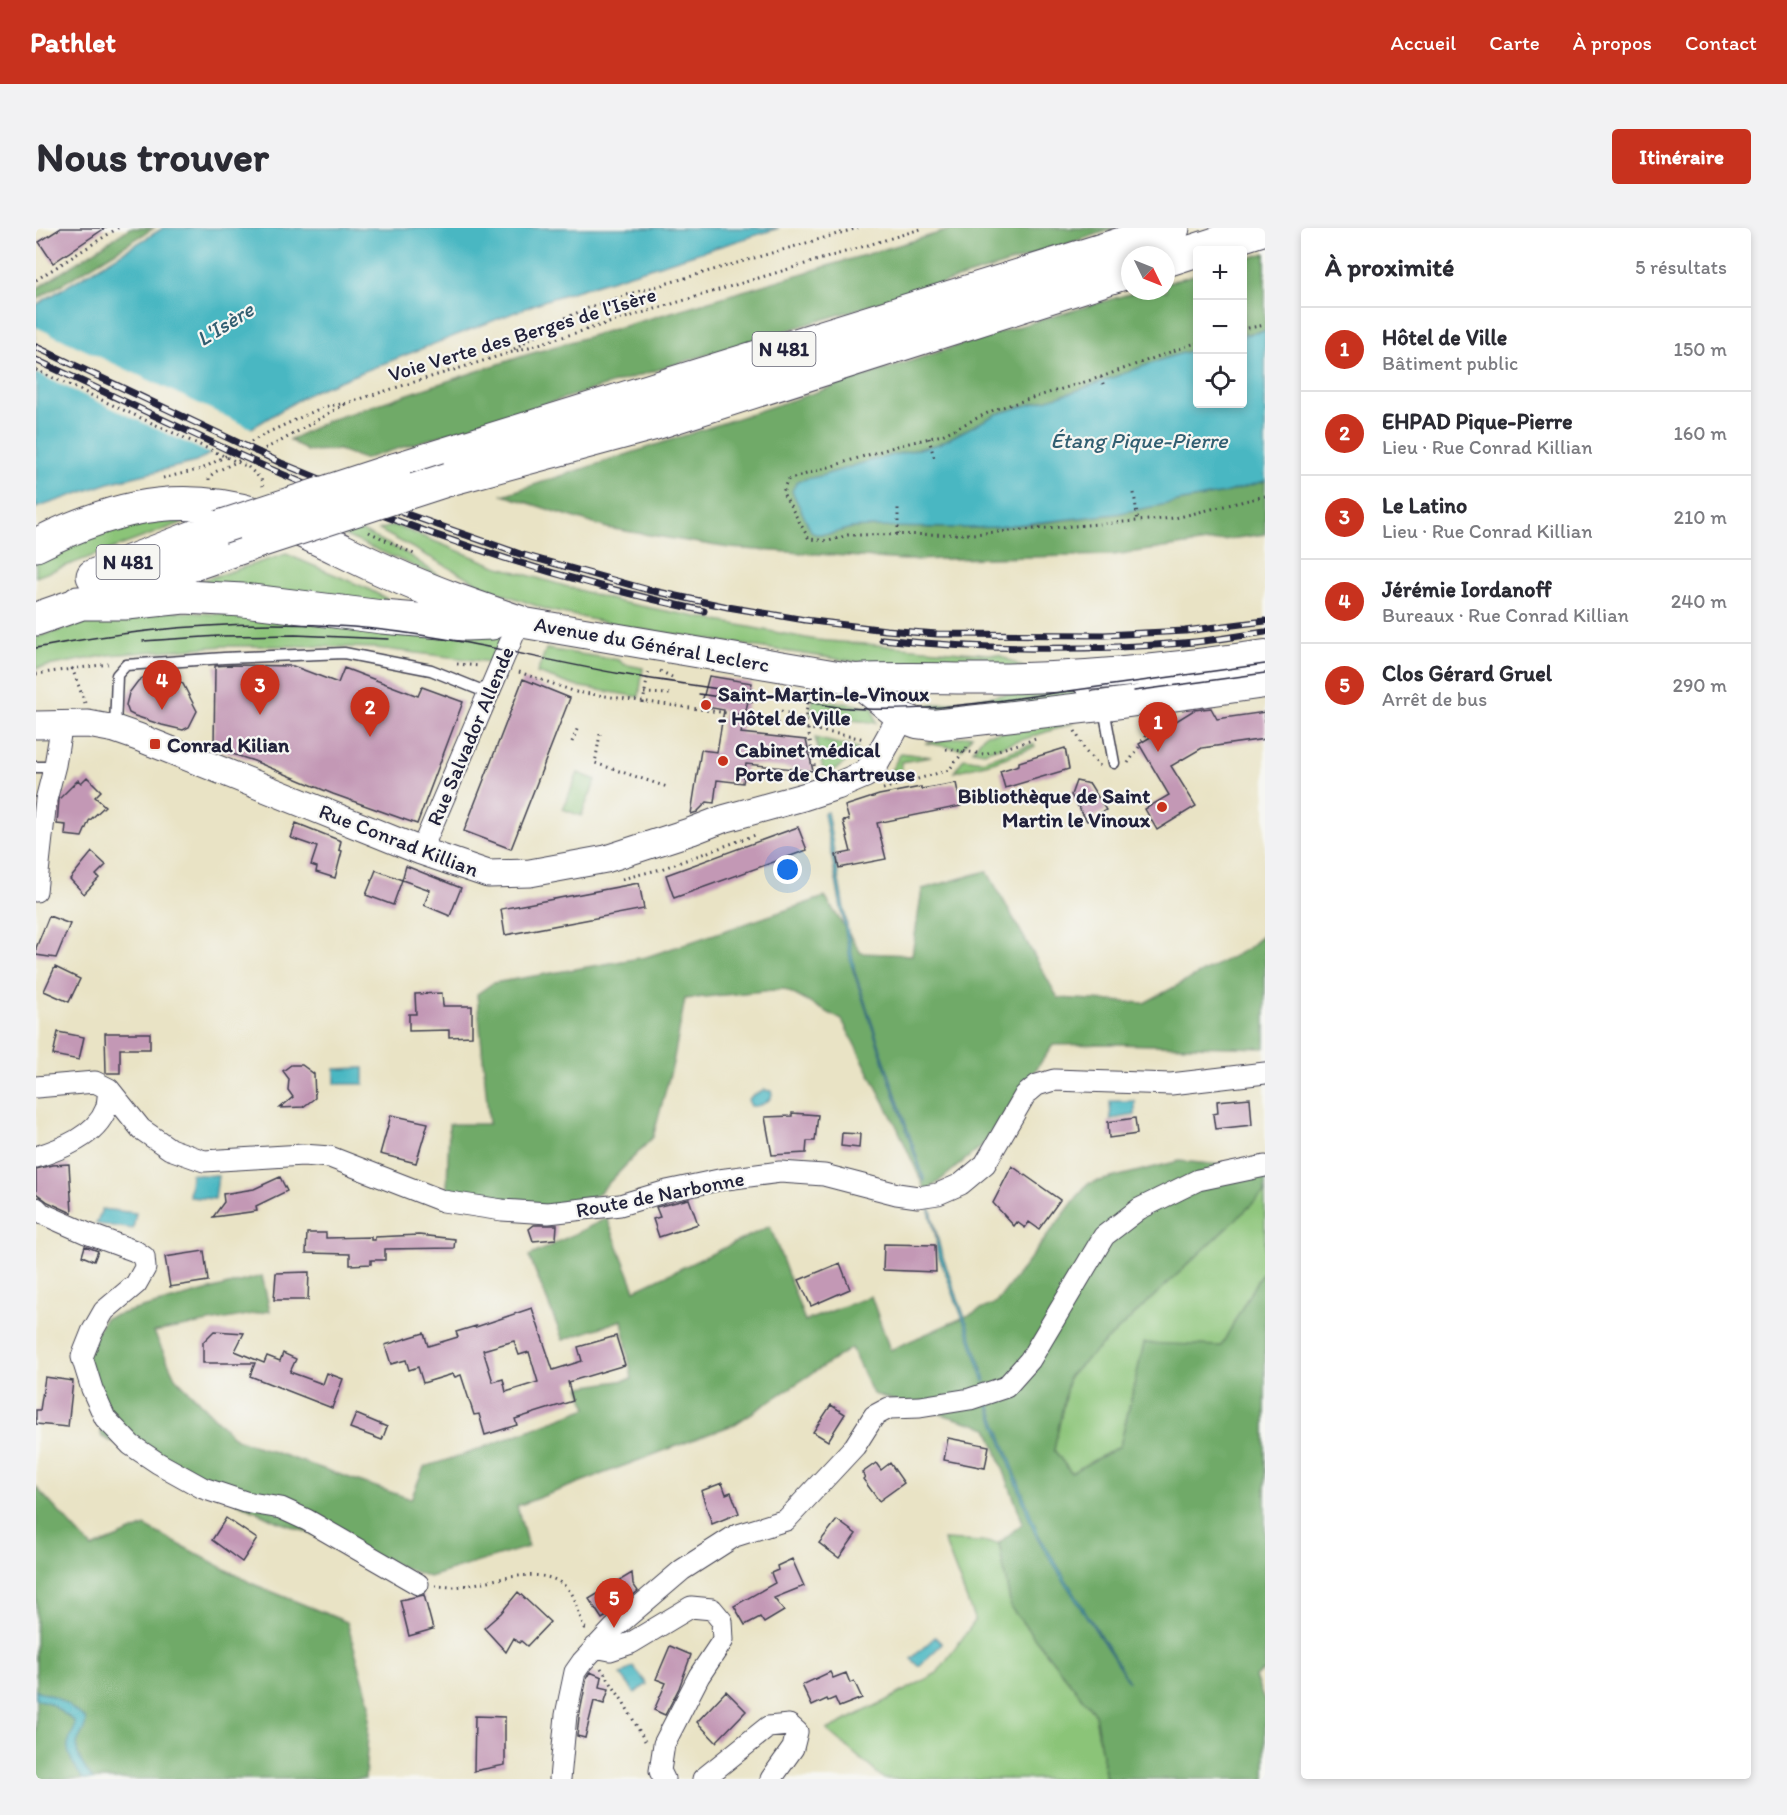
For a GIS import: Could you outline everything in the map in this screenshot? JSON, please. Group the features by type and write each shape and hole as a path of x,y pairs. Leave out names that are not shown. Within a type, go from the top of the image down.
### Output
{"highway":[{"name":"N 481","path":"36,597 220,527 394,470 1173,228"},
{"path":"1175,257 1265,228"},
{"name":"N 481","path":"36,619 256,542 449,479 652,424 1121,275"},
{"path":"36,545 64,531 122,511 170,503 211,504 283,523 452,600 519,622"},
{"path":"78,603 127,603 184,597 243,600 382,617 465,624 519,622"}],"main road":[{"name":"Avenue du Général Leclerc","path":"519,622 870,678 997,679 1066,676 1184,666 1265,655"},
{"path":"870,678 895,689 897,720 933,725 1100,706 1265,683"},
{"name":"Avenue du Général Leclerc","path":"897,720 905,697 919,690 975,688 997,679"}],"street":[{"name":"Rue Salvador Allende","path":"421,851 519,622"},
{"name":"Rue Conrad Killian","path":"49,724 88,724 115,729 421,851 488,874 530,873 606,859 723,819 837,786 865,774 876,762 897,720"},
{"path":"36,891 46,800 49,724"},
{"name":"Route de Narbonne","path":"109,1089 141,1129 170,1149 204,1161 303,1155 330,1157 443,1201 502,1210 548,1213 620,1205 709,1182 780,1173 824,1175 897,1194 918,1197 938,1194 962,1184 985,1164 1025,1095 1037,1085 1054,1080 1171,1084 1265,1074"},
{"path":"36,1087 94,1082 109,1089 106,1109 94,1127 59,1149 36,1157"},
{"path":"560,1779 566,1715 575,1672 594,1638 614,1628 682,1570 735,1536 786,1520 855,1446 874,1416 889,1408 920,1407 970,1399 1006,1387 1030,1359 1104,1236 1138,1209 1198,1180 1265,1167"},
{"path":"36,1208 40,1213 135,1251 144,1257 146,1269 136,1284 104,1311 92,1332 82,1358 105,1418 131,1445 158,1463 204,1488 245,1502 281,1508 307,1520 418,1584"},
{"path":"594,1638 610,1650 631,1642 691,1607 712,1609 722,1621 723,1640 699,1676 664,1744 660,1771 664,1779"},
{"path":"703,1779 768,1727 789,1725 797,1732 793,1748 771,1779"}],"lane":[{"path":"115,729 117,675 126,665 344,652 431,670 488,693"},
{"path":"1066,676 1100,706 1105,714 1114,767"}],"path":[{"path":"36,280 118,228"},
{"path":"510,351 556,322 593,306 858,228"},
{"name":"Voie Verte des Berges de l'Isère","path":"158,479 202,469 323,407 347,403 510,351 732,287 924,228"},
{"path":"1247,328 1265,326"},
{"path":"1193,343 1101,377 996,409 942,435 897,446 787,480 783,493 809,539 829,541 848,535 972,534 1137,522 1175,518 1265,496"},
{"path":"36,370 248,467 261,478 263,487"},
{"path":"1101,377 1104,387"},
{"path":"209,484 209,477 215,472 281,441 347,403"},
{"path":"929,438 933,458"},
{"path":"1134,493 1137,522"},
{"path":"898,506 898,534"},
{"path":"36,674 103,663 126,665"},
{"path":"72,668 86,708"},
{"path":"643,703 649,668 672,677"},
{"path":"530,675 576,692 748,716 861,738 897,720"},
{"path":"644,693 670,694"},
{"path":"809,693 805,719 816,771"},
{"path":"781,711 805,719"},
{"path":"1142,741 1155,722 1156,714"},
{"path":"572,741 578,727"},
{"path":"1073,728 1086,752 1101,767 1114,767 1129,762 1139,747"},
{"path":"600,734 595,762 667,787"},
{"path":"943,748 984,754 1040,738"},
{"path":"949,771 970,744"},
{"path":"418,1584 452,1587 522,1575 544,1576 560,1581 570,1591 585,1628 594,1638 601,1670 624,1703 646,1743"}],"green space":[{"path":"130,228 154,228 36,300 36,289"},
{"path":"956,228 1116,228 1003,265 364,459 339,450 307,451 290,440 327,421 526,355"},
{"path":"1265,253 1265,331 1247,334 1247,300 1247,259"},
{"path":"1193,275 1193,350 1076,391 997,414 939,444 798,481 815,534 830,534 851,528 867,527 969,528 1024,525 1115,514 1224,493 1265,481 1265,534 1113,555 905,560 729,548 607,528 503,495 990,335 1121,296 1121,300 1175,300 1175,280"},
{"path":"198,517 36,577 36,556 129,519"},
{"path":"394,525 496,566 620,602 816,640 999,655 1027,669 924,672 631,628 548,610 487,588 379,530"},
{"path":"360,530 404,552 440,576 464,588 343,535"},
{"path":"286,554 366,588 397,604 178,588"},
{"path":"143,609 505,634 498,663 376,648 224,646 109,655 36,668 36,637 109,616"},
{"path":"546,649 619,660 623,664 643,668 639,697 575,686 537,673"},
{"path":"1068,685 1084,701 923,713 918,707"},
{"path":"813,699 873,707 876,723 810,715"},
{"path":"1074,723 984,752 973,750 985,734"},
{"path":"972,735 962,749 925,743"},
{"path":"815,738 858,749 839,767 824,773"},
{"path":"1033,744 1035,747 993,762 954,772 964,758 982,761"},
{"path":"901,753 931,757 901,762 902,775 890,777 889,774"},
{"path":"578,773 596,780 581,816 563,809"},
{"path":"987,871 1058,998 1144,1003 1247,949 1265,933 1265,1048 1114,1044 1053,1045 983,1145 926,1192 897,1127 842,1020 784,989 685,999 673,1063 653,1137 597,1195 552,1208 447,1189 449,1124 489,1124 477,994 493,983 646,957 825,897 861,953 912,955 922,889"},
{"path":"1179,1161 1265,1169 1265,1192 1069,1376 1054,1450 1071,1473 1120,1446 1144,1343 1221,1346 1265,1269 1265,1670 1255,1677 1265,1703 1265,1779 1106,1779 1095,1714 1011,1608 999,1543 1023,1523 988,1428 873,1394 851,1348 735,1424 517,1506 528,1547 429,1577 274,1520 102,1437 82,1357 105,1318 262,1276 270,1311 154,1332 175,1377 236,1439 411,1499 424,1467 469,1453 587,1408 580,1387 632,1379 622,1320 563,1340 529,1256 607,1218 635,1290 770,1226 805,1321 871,1296 890,1350 996,1303 1087,1184"},
{"path":"1265,1192 1265,1269 1221,1346 1144,1344 1120,1446 1071,1473 1054,1450 1069,1376"},
{"path":"36,1487 92,1548 145,1526 253,1584 347,1622 370,1704 365,1779 36,1779"},
{"path":"944,1540 999,1543 1011,1608 1095,1714 1106,1779 884,1779 827,1730 937,1673 975,1621"}],"water":[{"name":"L'Isère","path":"163,228 779,228 546,300 311,392 196,462 112,482 36,508 36,305"},
{"name":"Étang Pique-Pierre","path":"1265,331 1265,481 1224,493 1115,514 997,527 867,527 851,528 830,534 815,534 811,531 792,491 797,481 939,444 997,414 1076,391 1193,350 1193,408 1247,408 1247,334"},
{"path":"827,812 855,972 925,1181 923,1181 851,964 824,813"},
{"path":"364,1068 364,1084 335,1084 335,1069"},
{"path":"764,1090 771,1091 772,1094 767,1102 751,1106 748,1100"},
{"path":"1110,1101 1135,1101 1135,1115 1111,1119"},
{"path":"191,1174 218,1176 215,1199 189,1197"},
{"path":"929,1202 941,1252 968,1326 986,1381 984,1382 937,1251 936,1237 927,1203"},
{"path":"102,1209 136,1213 133,1229 96,1224"},
{"path":"988,1405 990,1405 1038,1534 1129,1682 1035,1534"},
{"path":"935,1637 942,1644 919,1666 911,1659"},
{"path":"633,1666 647,1684 635,1693 621,1675"},
{"path":"36,1690 57,1698 85,1718 85,1725 77,1748 82,1763 93,1779 83,1779 70,1757 68,1744 74,1730 74,1721 49,1703 36,1699"}],"pier":[{"path":"36,327 255,430 213,455 36,373"}],"building":[{"path":"61,228 105,228 53,263 39,242"},
{"path":"215,666 293,666 338,683 344,668 418,696 422,687 463,702 417,824 333,794 254,761 214,748"},
{"path":"159,672 172,675 183,684 197,711 189,727 183,730 129,713 126,705 129,693 138,681 150,673"},
{"name":"Cabinet médical Porte de Chartreuse","path":"709,676 752,683 741,733 806,740 813,771 746,764 743,783 717,780 714,803 707,802 697,812 691,814 701,750 717,752 724,710 701,706"},
{"path":"523,679 570,698 511,849 464,831"},
{"path":"1211,708 1217,719 1265,712 1265,739 1202,748 1171,766 1196,806 1157,830 1145,809 1169,795 1139,744 1194,710"},
{"path":"1065,748 1069,769 1005,788 1000,771 1019,765 1019,762"},
{"path":"87,777 101,791 95,797 105,806 89,821 82,837 65,835 66,825 57,824 59,799 78,780 81,783"},
{"path":"1076,781 1090,784 1106,810 1087,821 1071,795"},
{"path":"956,783 961,806 877,823 886,859 839,868 836,855 851,852 843,821 849,820 845,806 879,795"},
{"path":"296,823 341,841 339,850 342,851 335,878 316,872 317,867 311,865 317,847 291,838"},
{"path":"798,827 807,850 674,898 666,875"},
{"path":"92,852 106,865 96,875 99,878 84,894 70,879"},
{"path":"406,866 461,888 450,916 424,905 430,890 402,880"},
{"path":"376,870 402,880 393,905 366,895"},
{"path":"639,883 644,909 505,935 501,909"},
{"path":"49,916 70,924 56,958 36,955 36,948"},
{"path":"55,967 80,979 69,1002 44,991"},
{"path":"442,993 443,1006 472,1006 472,1036 449,1037 449,1030 409,1031 409,1014 416,1014 415,994"},
{"path":"58,1032 84,1037 79,1060 53,1055"},
{"path":"105,1033 150,1033 150,1049 120,1049 120,1073 106,1073"},
{"path":"291,1065 302,1065 314,1074 315,1098 303,1107 280,1108 293,1097 288,1090 289,1079 283,1071"},
{"path":"1250,1098 1252,1125 1215,1129 1213,1114 1218,1113 1217,1101"},
{"path":"792,1113 818,1115 815,1141 807,1141 806,1153 772,1155 765,1117 792,1116"},
{"path":"391,1115 428,1123 416,1163 380,1154"},
{"path":"1135,1118 1137,1134 1109,1138 1108,1122"},
{"path":"842,1133 860,1134 859,1148 841,1146"},
{"path":"69,1164 72,1213 48,1202 36,1193 36,1169"},
{"path":"1012,1166 1060,1200 1039,1229 1029,1222 1025,1228 1017,1222 1014,1226 993,1203"},
{"path":"280,1177 287,1191 256,1206 257,1211 213,1217 224,1202 223,1194 254,1189"},
{"path":"689,1199 698,1224 659,1237 653,1219 660,1217 656,1207"},
{"path":"534,1225 557,1225 556,1239 533,1241 529,1229"},
{"path":"307,1233 326,1233 326,1238 371,1237 371,1240 375,1240 375,1237 419,1235 455,1239 454,1248 385,1249 385,1260 371,1260 371,1264 350,1265 350,1254 306,1253"},
{"path":"884,1244 935,1245 936,1272 883,1270"},
{"path":"85,1246 98,1251 94,1261 82,1256"},
{"path":"204,1251 208,1281 170,1287 165,1257"},
{"path":"840,1263 850,1289 811,1306 799,1280"},
{"path":"309,1272 308,1300 274,1300 276,1273"},
{"path":"532,1308 553,1370 582,1361 578,1347 616,1336 625,1365 568,1382 573,1401 515,1419 517,1425 485,1435 479,1414 474,1415 461,1375 455,1377 453,1374 423,1383 418,1367 409,1370 406,1360 391,1364 385,1345 424,1333 428,1346 458,1337 456,1332","holes":["514,1341 519,1355 529,1352 538,1382 506,1392 503,1379 493,1382 483,1350"]},
{"path":"214,1331 244,1333 235,1351 264,1363 267,1356 280,1361 283,1353 296,1359 290,1372 323,1384 327,1373 343,1379 332,1408 250,1376 255,1363 203,1363 203,1342"},
{"path":"45,1377 73,1381 68,1427 36,1424 36,1410 40,1410"},
{"path":"831,1405 845,1414 828,1441 813,1432"},
{"path":"356,1414 387,1427 382,1440 350,1428"},
{"path":"948,1438 989,1446 985,1468 944,1460"},
{"path":"876,1463 881,1470 890,1463 904,1483 879,1501 863,1479 865,1477 862,1473"},
{"path":"722,1483 726,1494 731,1492 739,1513 712,1524 701,1491"},
{"path":"226,1518 257,1539 242,1562 212,1540"},
{"path":"837,1520 856,1534 839,1558 819,1543"},
{"path":"792,1559 804,1586 774,1598 784,1611 764,1623 760,1617 745,1625 734,1606 775,1583 771,1573 778,1570 777,1566"},
{"path":"632,1573 633,1584 638,1591 602,1619 589,1599"},
{"path":"518,1592 550,1622 527,1646 514,1638 506,1652 484,1628 501,1613"},
{"path":"424,1595 433,1629 409,1636 400,1600"},
{"path":"670,1646 691,1655 679,1688 665,1715 654,1710 666,1683 656,1679"},
{"path":"590,1672 602,1677 600,1687 609,1689 604,1704 594,1701 585,1738 577,1736 587,1677"},
{"path":"830,1672 833,1678 846,1673 850,1683 854,1681 862,1698 839,1707 835,1698 812,1706 802,1685"},
{"path":"726,1691 746,1711 716,1742 697,1722"},
{"path":"475,1716 505,1717 505,1765 474,1771"}],"tram line":[{"path":"36,648 114,635 193,627 273,624 353,627 421,635 675,683 863,709 942,707 1265,664"},
{"path":"143,641 219,636 295,635 389,639"},
{"path":"1134,691 1265,673"},
{"path":"699,694 753,702"}],"railway":[{"path":"36,347 281,463 398,511 520,554 649,590 805,620 937,634 1104,635 1185,631 1265,621"},
{"path":"36,360 261,465 427,532 564,576 704,611"},
{"path":"882,639 995,647 1071,648 1183,643 1265,632"}],"place":[{"name":"Saint-Martin-le-Vinoux - Hôtel de Ville","path":"706,705"},
{"name":"Jérémie Iordanoff","path":"162,710"},
{"name":"Le Latino","path":"260,715"},
{"name":"EHPAD Pique-Pierre","path":"370,737"},
{"name":"Conrad Kilian","path":"155,744"},
{"name":"Hôtel de Ville","path":"1158,752"},
{"name":"Cabinet médical Porte de Chartreuse","path":"723,761"},
{"name":"Bibliothèque de Saint Martin le Vinoux","path":"1162,807"},
{"name":"Clos Gérard Gruel","path":"614,1628"}]}
